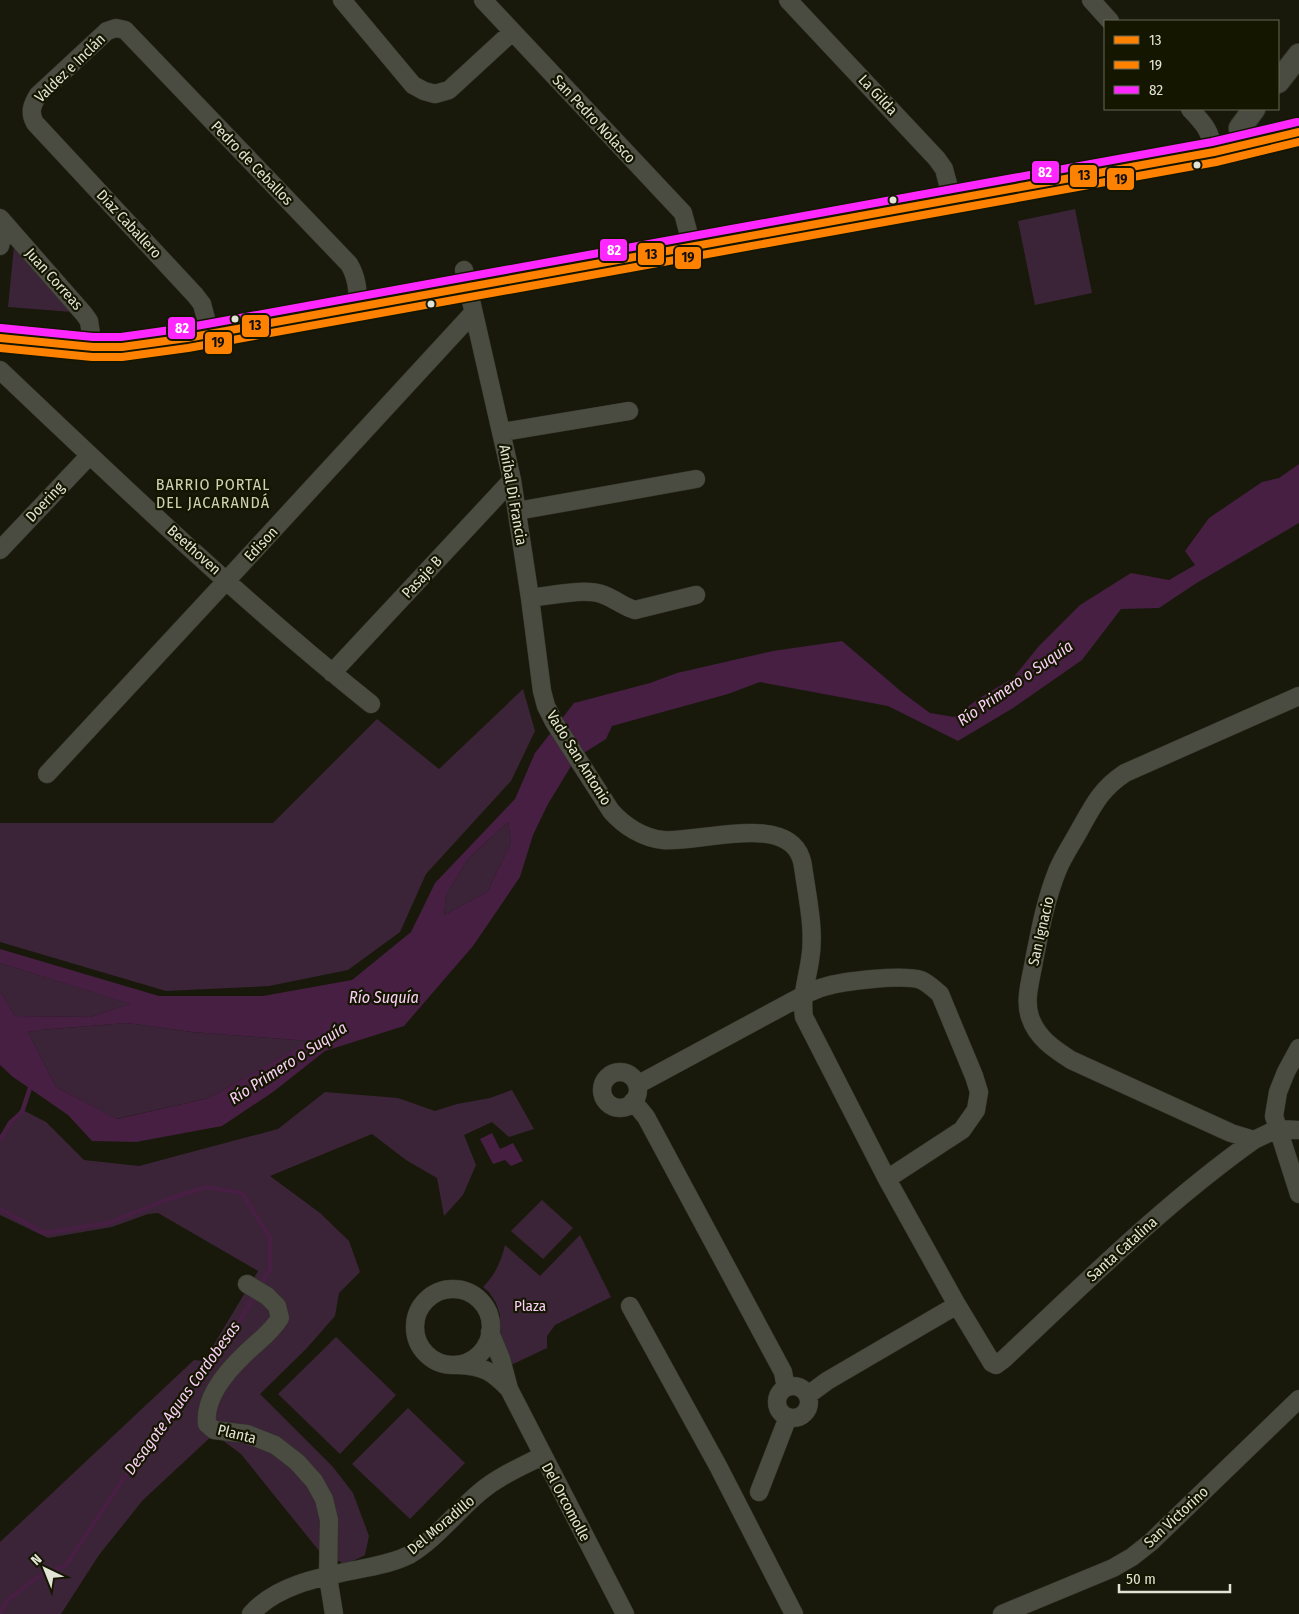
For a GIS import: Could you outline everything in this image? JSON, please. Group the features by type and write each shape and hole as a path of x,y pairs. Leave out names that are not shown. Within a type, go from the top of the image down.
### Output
{"main road":[{"path":"0,322 92,339 122,347 208,325 358,297 468,290 690,238 1212,143 1246,127 1299,115"},
{"path":"1246,127 1299,132"},
{"path":"0,338 92,339"}],"street":[{"path":"342,0 413,84 424,91 435,94 449,90 512,32"},
{"name":"San Pedro Nolasco","path":"483,0 683,213 690,238"},
{"name":"La Gilda","path":"788,0 937,159 944,169 950,191"},
{"path":"1091,0 1109,20"},
{"name":"Valdez e Inclán","path":"35,123 31,116 31,106 38,96 107,31 116,28 126,30"},
{"name":"Pedro de Ceballos","path":"126,30 349,264 353,270 358,297"},
{"path":"1279,81 1299,55"},
{"path":"1191,110 1203,122 1212,143"},
{"name":"Díaz Caballero","path":"35,123 195,295 202,304 208,325"},
{"path":"0,246 4,222"},
{"name":"Juan Correas","path":"4,222 89,320 92,339"},
{"name":"Aníbal Di Francia","path":"468,290 512,480 542,691 548,711"},
{"name":"Edison","path":"47,774 227,580 468,290"},
{"name":"Beethoven","path":"0,370 227,580 332,673 371,704"},
{"path":"502,432 629,411"},
{"name":"Doering","path":"0,550 90,455"},
{"path":"517,511 696,479"},
{"name":"Pasaje B","path":"332,673 512,480"},
{"path":"530,598 592,592 603,594 635,610 696,595"},
{"name":"San Ignacio","path":"1254,1140 1231,1133 1080,1064 1051,1047 1037,1032 1029,1016 1028,995 1040,932 1059,867 1102,792 1112,781 1125,772 1299,696"},
{"name":"Vado San Antonio","path":"548,711 612,811 621,822 635,831 661,840 768,833 782,837 795,846 801,858 808,899 811,940 810,959 802,996"},
{"path":"786,1388 783,1372 646,1117 635,1093 802,996 823,987 841,983 910,978 921,980 940,994 979,1092 976,1110 962,1130 887,1180"},
{"path":"802,996 804,1017 887,1180 957,1305 826,1381 808,1395"},
{"path":"1299,1048 1278,1092 1274,1116 1299,1194"},
{"path":"1254,1140 1277,1129 1299,1130"},
{"name":"Santa Catalina","path":"957,1305 990,1360 996,1365 1135,1235 1217,1166 1254,1140"},
{"name":"Planta","path":"248,1285 267,1296 277,1306 280,1318 268,1334 245,1354 226,1375 214,1394 206,1416 207,1424 214,1430 247,1434 275,1445 297,1462 314,1481 324,1499 329,1520 328,1577"},
{"path":"455,1364 468,1362 478,1355 486,1344 490,1332 490,1320 486,1308 479,1298 468,1292 456,1289 444,1290 433,1295 417,1314 415,1326 417,1338 422,1349 431,1358 442,1363 486,1369 496,1375 509,1389"},
{"path":"630,1306 718,1466 794,1614"},
{"path":"490,1332 501,1359 509,1389"},
{"path":"791,1386 801,1388 808,1395 809,1406 798,1417 788,1417 780,1411 777,1401 782,1391 786,1388 791,1386"},
{"name":"Del Orcomolle","path":"509,1389 625,1614"},
{"name":"San Victorino","path":"1002,1614 1113,1568 1132,1557 1151,1542 1299,1398"},
{"path":"759,1492 788,1417"},
{"name":"Del Moradillo","path":"251,1614 259,1605 300,1584 379,1566 409,1555 480,1491 496,1480 542,1456"},
{"path":"328,1577 334,1614"}],"green space":[{"path":"1075,209 1092,293 1035,305 1018,221"},
{"path":"14,246 72,312 8,307"},
{"path":"523,689 535,731 511,781 426,874 400,932 348,970 269,986 166,991 0,942 0,823 273,823 377,719 439,769"},
{"path":"508,822 511,843 487,892 444,915 446,895 468,859"},
{"path":"0,963 131,1004 90,1017 15,1016 0,991"},
{"path":"127,1023 192,1032 310,1041 209,1098 116,1119 56,1087 28,1032"},
{"path":"512,1090 534,1129 509,1137 492,1122 464,1135 476,1165 463,1195 444,1216 437,1178 406,1160 372,1134 270,1176 320,1213 349,1241 360,1272 339,1293 335,1316 306,1349 260,1394 333,1467 353,1493 369,1536 365,1555 343,1566 340,1561 328,1562 241,1454 214,1434 143,1500 99,1555 61,1614 0,1614 0,1542 194,1360 204,1361 258,1271 158,1213 148,1214 112,1227 48,1238 0,1215 0,1135 21,1109 46,1122 84,1160 139,1166 278,1129 325,1092 398,1098 435,1111 457,1104 490,1098"},
{"path":"542,1200 573,1228 543,1259 511,1231"},
{"name":"Plaza","path":"580,1235 611,1297 555,1325 547,1336 547,1348 511,1365 499,1328 500,1315 496,1303 489,1292 483,1287 497,1268 505,1245 540,1276"},
{"path":"336,1337 396,1395 340,1454 278,1394"},
{"path":"408,1408 465,1463 410,1519 352,1464"}],"water":[{"name":"Río Suquía","path":"1299,464 1299,523 1195,584 1159,608 1121,609 1082,660 1013,708 958,741 888,706 760,682 728,694 612,726 606,739 576,758 548,804 533,835 520,877 473,946 404,1026 325,1051 273,1092 222,1126 136,1142 92,1141 68,1115 13,1077 0,1065 0,991 15,1016 90,1017 130,1004 0,963 0,949 159,996 263,996 352,980 411,932 435,883 515,799 535,753 574,703 650,683 677,673 773,651 842,641 903,693 930,713 954,717 981,697 1013,678 1039,646 1080,605 1131,573 1169,580 1195,565 1185,551 1209,518 1262,482 1279,478","holes":["508,822 511,843 487,892 444,915 446,895 468,859","127,1023 192,1032 309,1041 209,1098 117,1119 56,1087 28,1032"]},
{"path":"492,1133 500,1149 513,1143 523,1161 511,1166 505,1160 493,1164 480,1139"}],"waterway":[{"name":"Desagote Aguas Cordobesas","path":"0,1140 10,1123 22,1112 31,1085"},
{"name":"Desagote Aguas Cordobesas","path":"0,1209 44,1233 108,1223 166,1200 206,1187 242,1193 270,1238 270,1269 260,1286"},
{"name":"Desagote Aguas Cordobesas","path":"0,1613 9,1599 36,1578 66,1565 124,1478 228,1341 256,1293"}],"transit line":[{"name":"82","path":"1,328 93,337 121,337 185,328 1212,142 1297,122"},
{"name":"13","path":"0,338 93,347 122,347 187,338 1214,152 1299,132"},
{"name":"19","path":"0,348 92,357 122,357 188,348 1216,162 1299,142"}],"district":[{"name":"BARRIO PORTAL DEL JACARANDÁ","path":"213,493"}],"water label":[{"name":"Río Primero o Suquía","path":"1015,683"},
{"name":"Río Primero o Suquía","path":"288,1063"}]}
